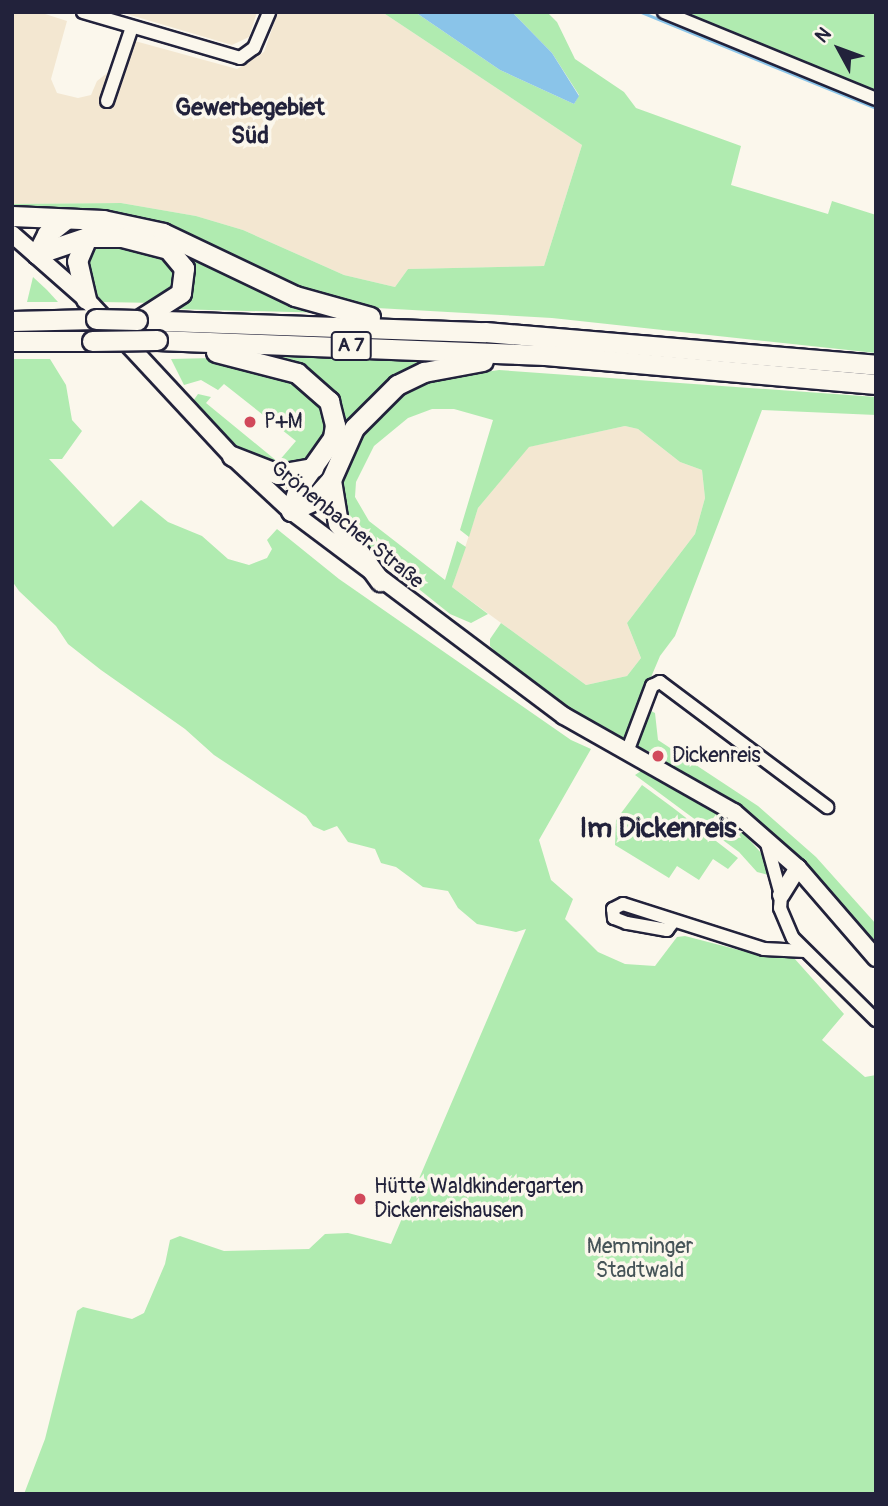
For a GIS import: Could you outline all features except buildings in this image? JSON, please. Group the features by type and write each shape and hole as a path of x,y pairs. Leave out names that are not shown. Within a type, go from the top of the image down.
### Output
{"highway":[{"path":"12,216 103,220 163,233 303,299 361,316 411,320 431,331"},
{"path":"37,254 47,234 65,220"},
{"path":"37,254 86,237 137,239 168,249 179,258 186,281 181,293 137,320"},
{"path":"86,237 77,261 86,299"},
{"name":"A 7","path":"12,321 137,320 431,331 640,342 876,365"},
{"path":"157,340 265,362 315,384 329,401 335,425 328,449 294,496 291,512"},
{"name":"A 7","path":"12,341 157,340 545,355 876,384"},
{"name":"A 7","path":"291,512 312,501 331,480 354,428 397,385 424,372 470,361 532,363 545,355"},
{"path":"232,456 278,474 313,468"},
{"path":"331,480 338,523 380,581"}],"main road":[{"name":"Grönenbacher Straße","path":"12,234 86,299 232,456 291,512 564,716 708,795 765,837 798,867 876,958"},
{"path":"782,895 798,867"}],"street":[{"path":"83,12 112,16 132,27 240,58 254,48 269,12"},
{"path":"664,12 876,99"},
{"path":"107,102 132,27"},
{"path":"627,752 652,686 660,682 827,807"},
{"path":"765,837 782,895 784,920 805,951 876,1020"},
{"path":"673,922 764,949 805,951"}],"shaded area":[{"path":"12,12 39,12 67,21 51,79 57,93 78,98 91,95 97,81 115,67 124,38 237,69 264,52 278,12 382,12 582,145 544,266 408,269 395,287 344,275 243,230 196,216 121,203 12,204"},
{"path":"120,12 257,12 249,37 232,45"},
{"path":"625,426 638,429 680,462 702,470 705,498 695,534 627,623 641,658 627,676 586,685 452,587 478,508 528,447"}],"green space":[{"path":"382,12 415,12 500,70 574,104 579,95 552,53 512,12 547,12 557,22 575,59 624,92 636,108 741,146 731,185 828,214 832,201 876,215 876,353 552,318 359,307 321,300 221,251 12,211 12,204 121,203 196,216 243,230 344,275 395,287 408,269 544,266 582,145"},
{"path":"680,12 876,12 876,93 765,46"},
{"path":"66,227 125,228 329,313 172,309 183,254 49,238"},
{"path":"125,243 176,263 179,287 157,303 102,302 85,278 87,251 95,244"},
{"path":"33,277 47,290 58,302 27,302"},
{"path":"259,352 439,359 416,369 303,502 339,412"},
{"path":"212,358 269,369 319,395 328,431 315,456 290,469 251,458 237,447 193,401 198,394 211,397 206,403 278,462 296,441 224,384 218,390 201,380 184,385 171,359"},
{"name":"Memminger Stadtwald","path":"12,359 50,359 66,385 72,420 82,431 62,459 49,459 113,527 141,500 168,522 202,536 228,559 249,565 267,558 272,549 267,540 277,529 339,579 571,740 591,749 539,840 551,880 573,899 565,919 598,952 625,964 655,966 677,937 685,936 766,957 794,958 844,1014 822,1040 865,1077 876,1075 876,1494 24,1494 45,1439 77,1311 83,1307 132,1319 144,1313 165,1264 170,1240 180,1236 224,1251 309,1249 325,1234 348,1233 391,1244 526,929 516,932 477,924 458,908 448,891 423,887 396,867 381,863 375,849 348,842 337,826 324,831 313,826 306,816 214,755 185,729 68,644 56,626 19,591 12,581"},
{"path":"499,370 876,397 876,415 762,410 675,636 660,656 624,741 578,717 506,663 490,646 490,639 501,623 586,685 627,676 641,658 627,623 695,534 705,498 702,470 680,462 638,429 625,426 529,447 478,508 469,537 460,530 493,420 454,409 432,409 408,418 374,446 356,482 355,497 369,521 445,580 457,541 466,547 452,587 488,614 471,623 450,614 360,542 340,502 343,470 361,433 391,401 438,379"},
{"path":"647,709 655,713 658,740 758,806 816,857 876,924 876,946 804,862 773,834 665,762 667,757 636,747"},
{"path":"644,769 729,817 762,854 772,876 757,872 739,852 635,775"},
{"path":"642,785 738,858 728,869 713,859 699,880 677,866 669,878 615,845 616,820"}],"water":[{"path":"415,12 512,12 552,53 579,96 574,104 500,70"}],"waterway":[{"path":"641,12 876,108"}],"place":[{"name":"P+M","path":"250,422"},
{"name":"Dickenreis","path":"658,756"},
{"name":"Hütte Waldkindergarten Dickenreishausen","path":"360,1199"}],"district":[{"name":"Gewerbegebiet Süd","path":"250,122"},
{"name":"Im Dickenreis","path":"658,829"}]}
